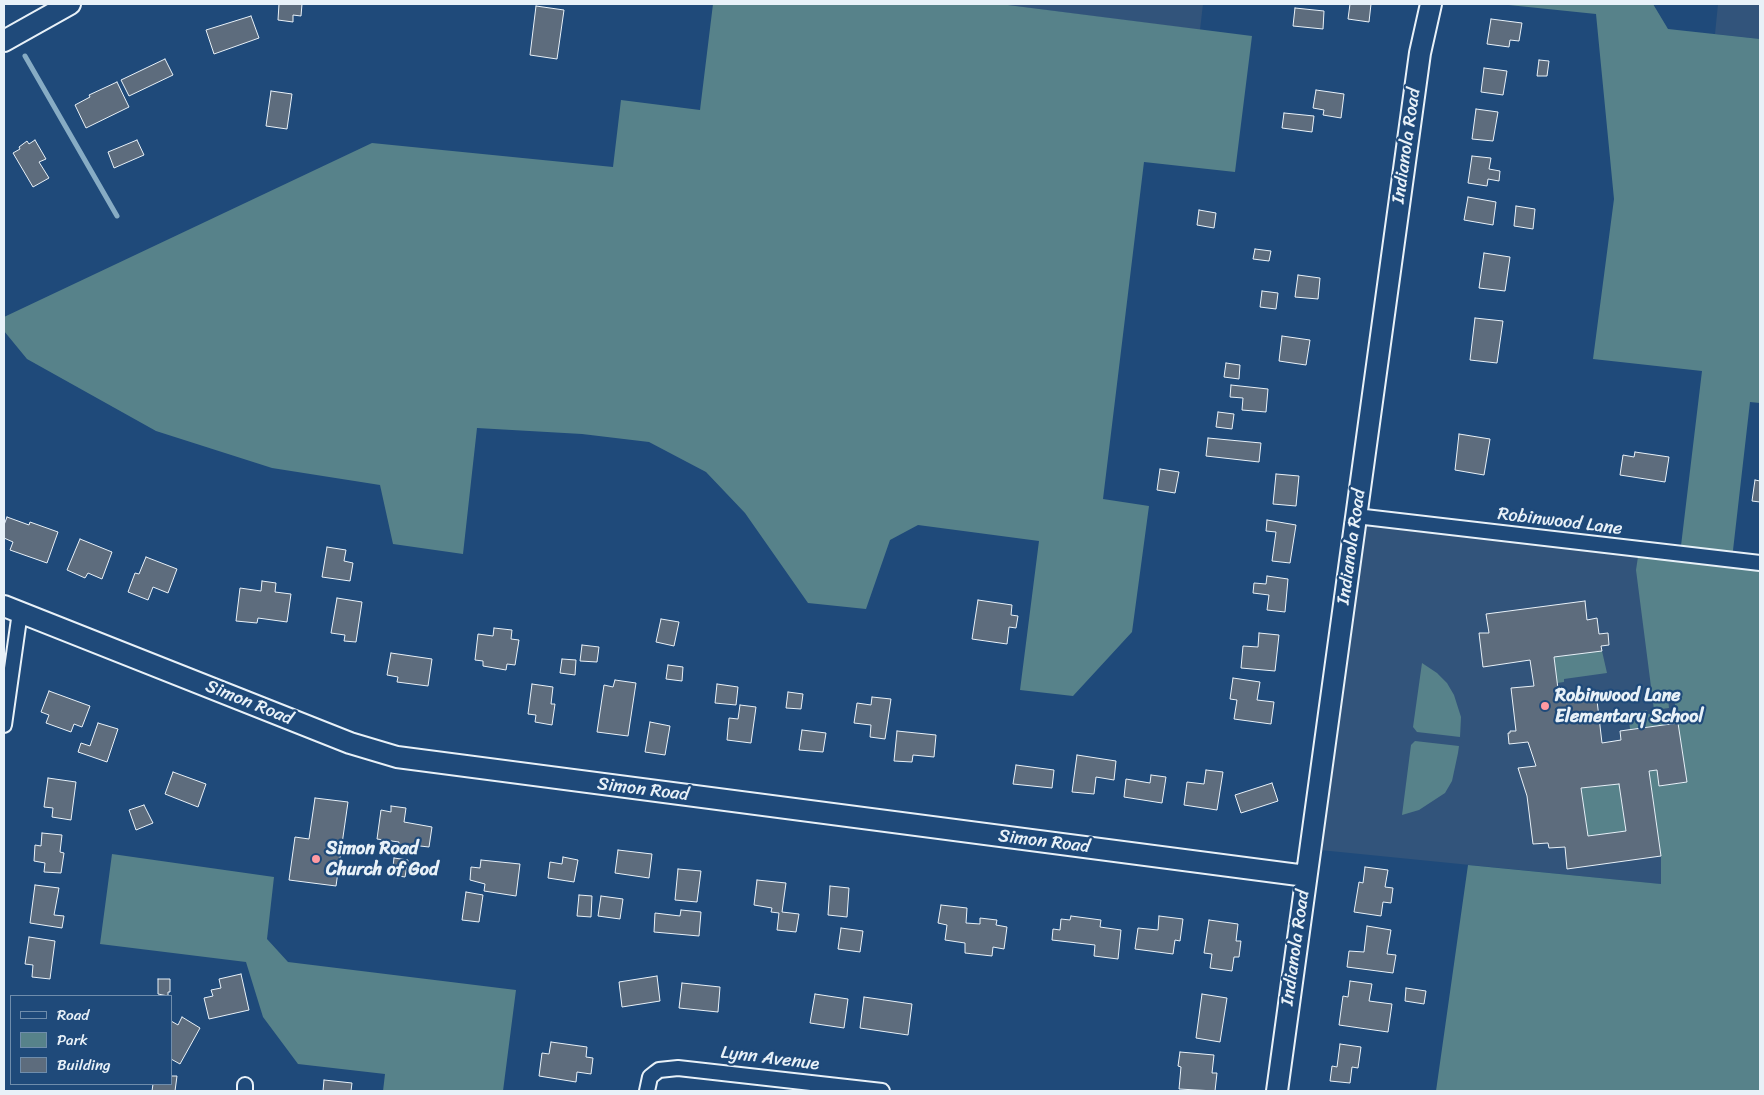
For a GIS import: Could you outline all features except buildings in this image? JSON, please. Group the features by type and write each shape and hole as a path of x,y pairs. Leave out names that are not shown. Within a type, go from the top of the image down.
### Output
{"street":[{"path":"4,41 70,4"},
{"name":"Indianola Road","path":"1277,1091 1420,53 1431,4"},
{"name":"Robinwood Lane","path":"1356,516 1760,563"},
{"path":"4,725 12,609"},
{"name":"Simon Road","path":"12,609 350,743 397,757 1306,876"},
{"name":"Lynn Avenue","path":"646,1091 650,1077 659,1070 678,1068 701,1069 882,1091"}],"shaded area":[{"path":"1000,4 1203,4 1200,30"},
{"path":"1718,4 1760,4 1760,39 1715,34"},
{"path":"1356,516 1731,560 1760,894 1310,849"}],"green space":[{"path":"713,4 1000,4 1252,36 1235,172 1144,162 1103,499 1149,506 1132,632 1073,696 1020,690 1039,541 918,525 890,540 866,609 808,603 745,513 706,472 649,442 582,434 477,428 463,554 393,544 380,485 272,468 156,431 27,359 4,331 4,317 372,143 613,167 621,100 700,110"},
{"path":"1499,4 1653,4 1668,29 1760,39 1760,403 1750,402 1732,559 1760,563 1760,1091 1436,1091 1468,865 1661,884 1661,856 1649,771 1657,770 1659,786 1687,782 1674,698 1668,699 1669,708 1654,710 1636,570 1639,550 1680,554 1702,371 1593,359 1614,199 1596,14"},
{"path":"1602,651 1607,673 1564,679 1564,682 1557,683 1554,657"},
{"path":"1422,663 1437,673 1447,683 1454,695 1461,717 1460,737 1417,732 1413,727"},
{"path":"1647,710 1648,714 1669,711 1671,724 1630,729 1628,713"},
{"path":"1415,741 1459,746 1458,753 1452,781 1445,793 1419,810 1402,815 1411,745"},
{"path":"1619,784 1626,831 1588,836 1581,788"},
{"path":"112,854 274,877 267,939 288,962 516,990 503,1091 383,1091 385,1074 298,1064 263,1017 246,962 100,944"}],"waterway":[{"path":"25,56 117,216"}],"place":[{"name":"Robinwood Lane Elementary School","path":"1545,706"},
{"name":"Simon Road Church of God","path":"316,859"}]}
